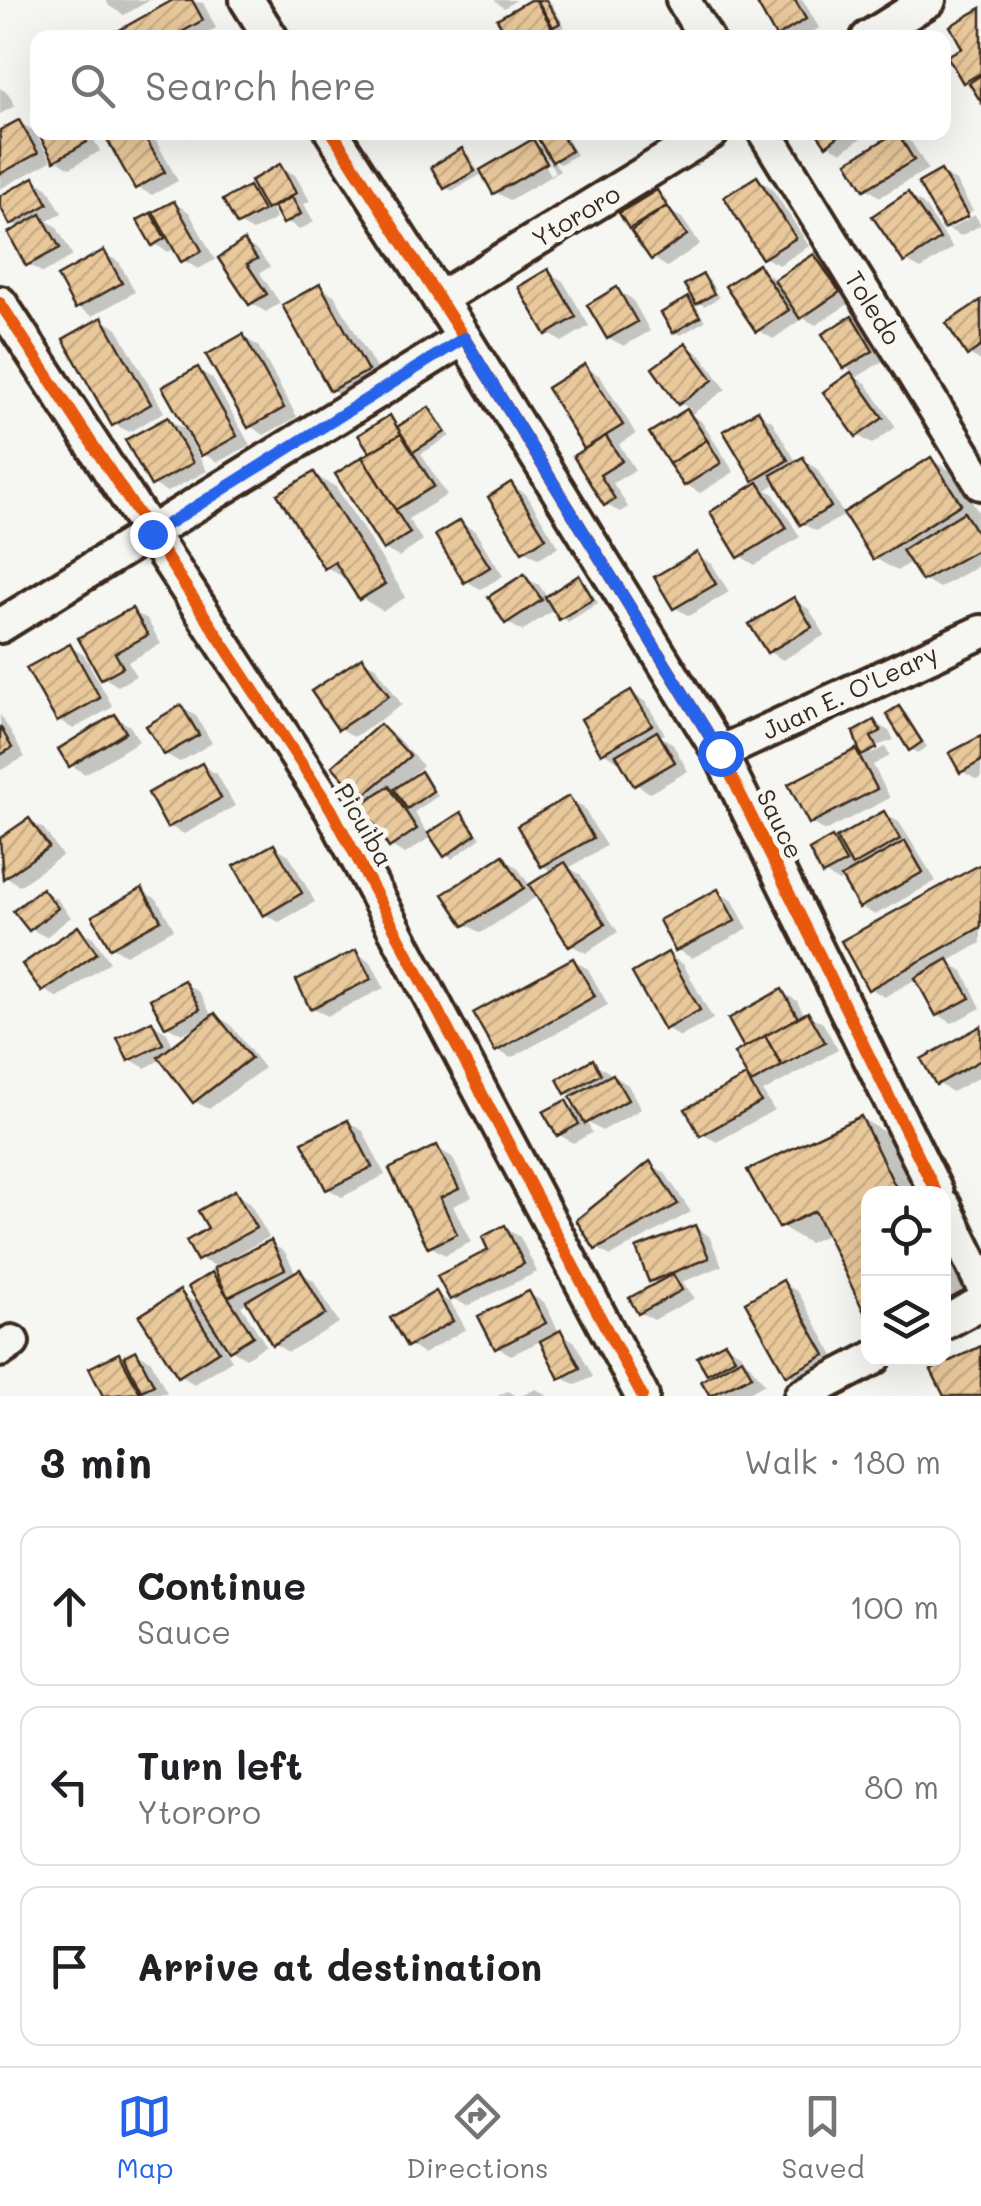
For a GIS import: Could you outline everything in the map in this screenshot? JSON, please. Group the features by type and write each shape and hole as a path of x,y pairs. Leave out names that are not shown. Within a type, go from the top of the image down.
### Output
{"street":[{"path":"247,0 266,30"},
{"path":"683,0 701,30"},
{"path":"881,30 929,0"},
{"name":"Sauce","path":"337,140 720,753 933,1186"},
{"name":"Ytororo","path":"439,300 699,140"},
{"name":"Toledo","path":"770,140 981,482"},
{"name":"Picuiba","path":"0,303 331,809 642,1396"},
{"path":"0,626 464,338"},
{"name":"Juan E. O'Leary","path":"720,753 981,632"},
{"path":"951,1220 981,1282"},
{"path":"951,1319 981,1304"},
{"path":"801,1396 861,1365"}],"building":[{"path":"173,0 192,0 203,20 185,30 119,30"},
{"path":"536,0 553,30 503,30 497,19"},
{"path":"537,0 546,0 560,23 553,27"},
{"path":"755,0 795,0 806,19 788,30 772,30"},
{"path":"981,8 981,73 963,83 951,63 951,54 962,48 950,26"},
{"path":"981,75 981,102 969,83"},
{"path":"19,120 38,153 0,174 0,130"},
{"path":"42,140 86,140 87,142 54,161"},
{"path":"107,140 147,140 165,172 135,189"},
{"path":"531,140 547,163 493,194 480,170"},
{"path":"539,140 565,140 571,151 552,162"},
{"path":"884,140 902,140 914,160 864,190 847,162"},
{"path":"462,148 475,171 444,189 431,167"},
{"path":"280,164 296,193 266,210 250,181"},
{"path":"941,170 968,216 944,229 918,183"},
{"path":"757,176 796,238 762,259 724,197"},
{"path":"34,177 48,204 10,225 0,206 0,196"},
{"path":"249,186 263,211 237,225 223,200"},
{"path":"657,190 667,206 629,229 619,213"},
{"path":"908,192 940,239 904,263 872,216"},
{"path":"292,197 301,214 283,224 274,207"},
{"path":"174,201 202,251 181,262 153,212"},
{"path":"667,206 687,235 651,260 631,231"},
{"path":"151,213 165,238 152,246 137,220"},
{"path":"41,214 60,248 26,266 8,233"},
{"path":"244,240 257,259 247,264 267,294 249,305 218,258"},
{"path":"104,250 122,283 75,309 57,276"},
{"path":"814,254 840,292 800,319 774,280"},
{"path":"758,264 789,310 756,332 725,286"},
{"path":"548,269 576,317 546,335 518,287"},
{"path":"703,274 714,294 696,304 684,285"},
{"path":"320,284 368,371 330,391 282,305"},
{"path":"617,287 637,322 607,339 587,305"},
{"path":"688,297 700,317 673,333 661,313"},
{"path":"981,300 981,346 967,356 946,323"},
{"path":"852,316 873,351 843,369 822,334"},
{"path":"102,317 151,404 112,426 63,339"},
{"path":"243,334 284,408 248,428 206,355"},
{"path":"686,343 713,380 678,405 652,368"},
{"path":"585,364 623,425 584,449 547,388"},
{"path":"198,367 237,436 201,456 162,387"},
{"path":"851,372 883,418 856,437 823,392"},
{"path":"429,407 445,432 413,452 397,427"},
{"path":"687,409 707,440 669,464 649,433"},
{"path":"758,410 788,460 753,481 723,431"},
{"path":"390,415 401,434 370,453 358,435"},
{"path":"168,417 193,463 151,486 125,440"},
{"path":"401,434 434,486 395,510 362,457"},
{"path":"606,436 622,461 600,475 615,499 604,506 573,456"},
{"path":"707,440 721,463 684,486 669,464"},
{"path":"362,457 410,533 383,550 335,474"},
{"path":"803,457 831,507 800,525 771,475"},
{"path":"931,457 961,504 873,560 843,513"},
{"path":"314,472 385,584 359,600 335,562 324,569 277,494"},
{"path":"511,482 546,538 522,552 488,497"},
{"path":"758,482 787,528 738,558 710,512"},
{"path":"964,512 981,539 981,548 922,581 902,550"},
{"path":"460,520 490,567 464,583 435,535"},
{"path":"697,552 716,584 673,609 654,577"},
{"path":"524,574 542,600 505,624 488,597"},
{"path":"579,575 593,599 559,620 545,597"},
{"path":"794,597 812,627 767,653 749,624"},
{"path":"132,608 148,635 115,653 123,667 101,679 78,638"},
{"path":"70,644 100,698 57,722 26,668"},
{"path":"362,657 389,696 338,730 311,691"},
{"path":"631,690 652,725 601,754 581,719"},
{"path":"181,705 199,735 164,755 146,726"},
{"path":"899,706 922,742 909,751 886,714"},
{"path":"115,714 126,732 69,767 58,749"},
{"path":"874,720 881,731 871,737 877,748 861,756 853,732"},
{"path":"380,724 410,756 361,798 332,766"},
{"path":"0,726 12,748 0,755"},
{"path":"657,731 675,762 634,786 616,755"},
{"path":"981,736 981,761 960,773 949,753"},
{"path":"856,749 877,789 809,824 788,784"},
{"path":"202,763 221,798 167,828 148,793"},
{"path":"421,771 433,791 407,809 394,789"},
{"path":"389,786 417,829 389,848 361,804"},
{"path":"569,796 593,838 541,867 517,826"},
{"path":"884,811 900,839 852,866 836,838"},
{"path":"461,812 476,834 444,857 428,833"},
{"path":"29,818 49,847 3,879 0,838"},
{"path":"832,837 846,862 822,875 809,850"},
{"path":"905,841 923,872 859,908 841,877"},
{"path":"274,844 302,893 263,916 234,866"},
{"path":"503,855 524,888 464,926 443,894"},
{"path":"565,862 605,924 569,947 529,885"},
{"path":"981,864 981,927 868,990 841,941"},
{"path":"42,888 58,908 29,931 13,911"},
{"path":"142,888 161,920 110,948 92,916"},
{"path":"718,889 735,921 675,951 659,920"},
{"path":"78,926 97,953 42,992 22,964"},
{"path":"356,950 371,979 310,1009 296,980"},
{"path":"668,952 700,1010 664,1030 632,973"},
{"path":"573,958 595,996 495,1052 473,1013"},
{"path":"948,959 970,998 936,1016 915,978"},
{"path":"184,980 200,1009 165,1027 150,999"},
{"path":"782,989 798,1018 744,1048 728,1019"},
{"path":"808,1012 825,1042 782,1066 765,1036"},
{"path":"215,1013 251,1058 193,1103 158,1057"},
{"path":"152,1021 163,1044 128,1061 117,1038"},
{"path":"981,1026 981,1060 936,1085 921,1059"},
{"path":"765,1036 782,1066 751,1083 734,1053"},
{"path":"593,1059 601,1074 565,1094 557,1079"},
{"path":"613,1074 628,1100 585,1124 570,1097"},
{"path":"746,1076 761,1102 700,1136 685,1109"},
{"path":"566,1100 579,1124 557,1136 543,1112"},
{"path":"861,1116 895,1186 861,1186 861,1306 815,1211 779,1228 747,1170"},
{"path":"348,1120 372,1167 326,1190 302,1142"},
{"path":"437,1145 459,1189 440,1198 457,1234 428,1248 389,1169"},
{"path":"650,1161 678,1204 595,1250 576,1220"},
{"path":"235,1190 256,1228 197,1261 186,1241 208,1228 198,1211"},
{"path":"505,1225 524,1264 450,1300 437,1276 488,1250 482,1237"},
{"path":"695,1225 709,1258 649,1282 636,1248"},
{"path":"271,1240 285,1269 228,1297 214,1268"},
{"path":"300,1269 326,1314 272,1345 246,1301"},
{"path":"212,1272 253,1336 229,1351 188,1287"},
{"path":"673,1274 682,1290 638,1314 629,1298"},
{"path":"783,1280 825,1355 786,1376 745,1302"},
{"path":"180,1290 219,1351 178,1377 139,1316"},
{"path":"436,1291 453,1321 407,1347 390,1318"},
{"path":"529,1291 546,1323 495,1349 478,1316"},
{"path":"561,1330 580,1368 559,1379 540,1341"},
{"path":"725,1342 735,1358 707,1374 697,1357"},
{"path":"981,1346 981,1396 944,1396 931,1370 951,1366 951,1360"},
{"path":"136,1350 154,1385 141,1391 124,1356"},
{"path":"119,1353 140,1393 103,1396 89,1368"},
{"path":"742,1358 752,1376 710,1396 701,1381"}],"cycle path":[{"path":"337,140 720,753 933,1186"},
{"path":"0,303 331,809 642,1396"}],"route":[{"path":"152,534 464,338 720,753"}]}
